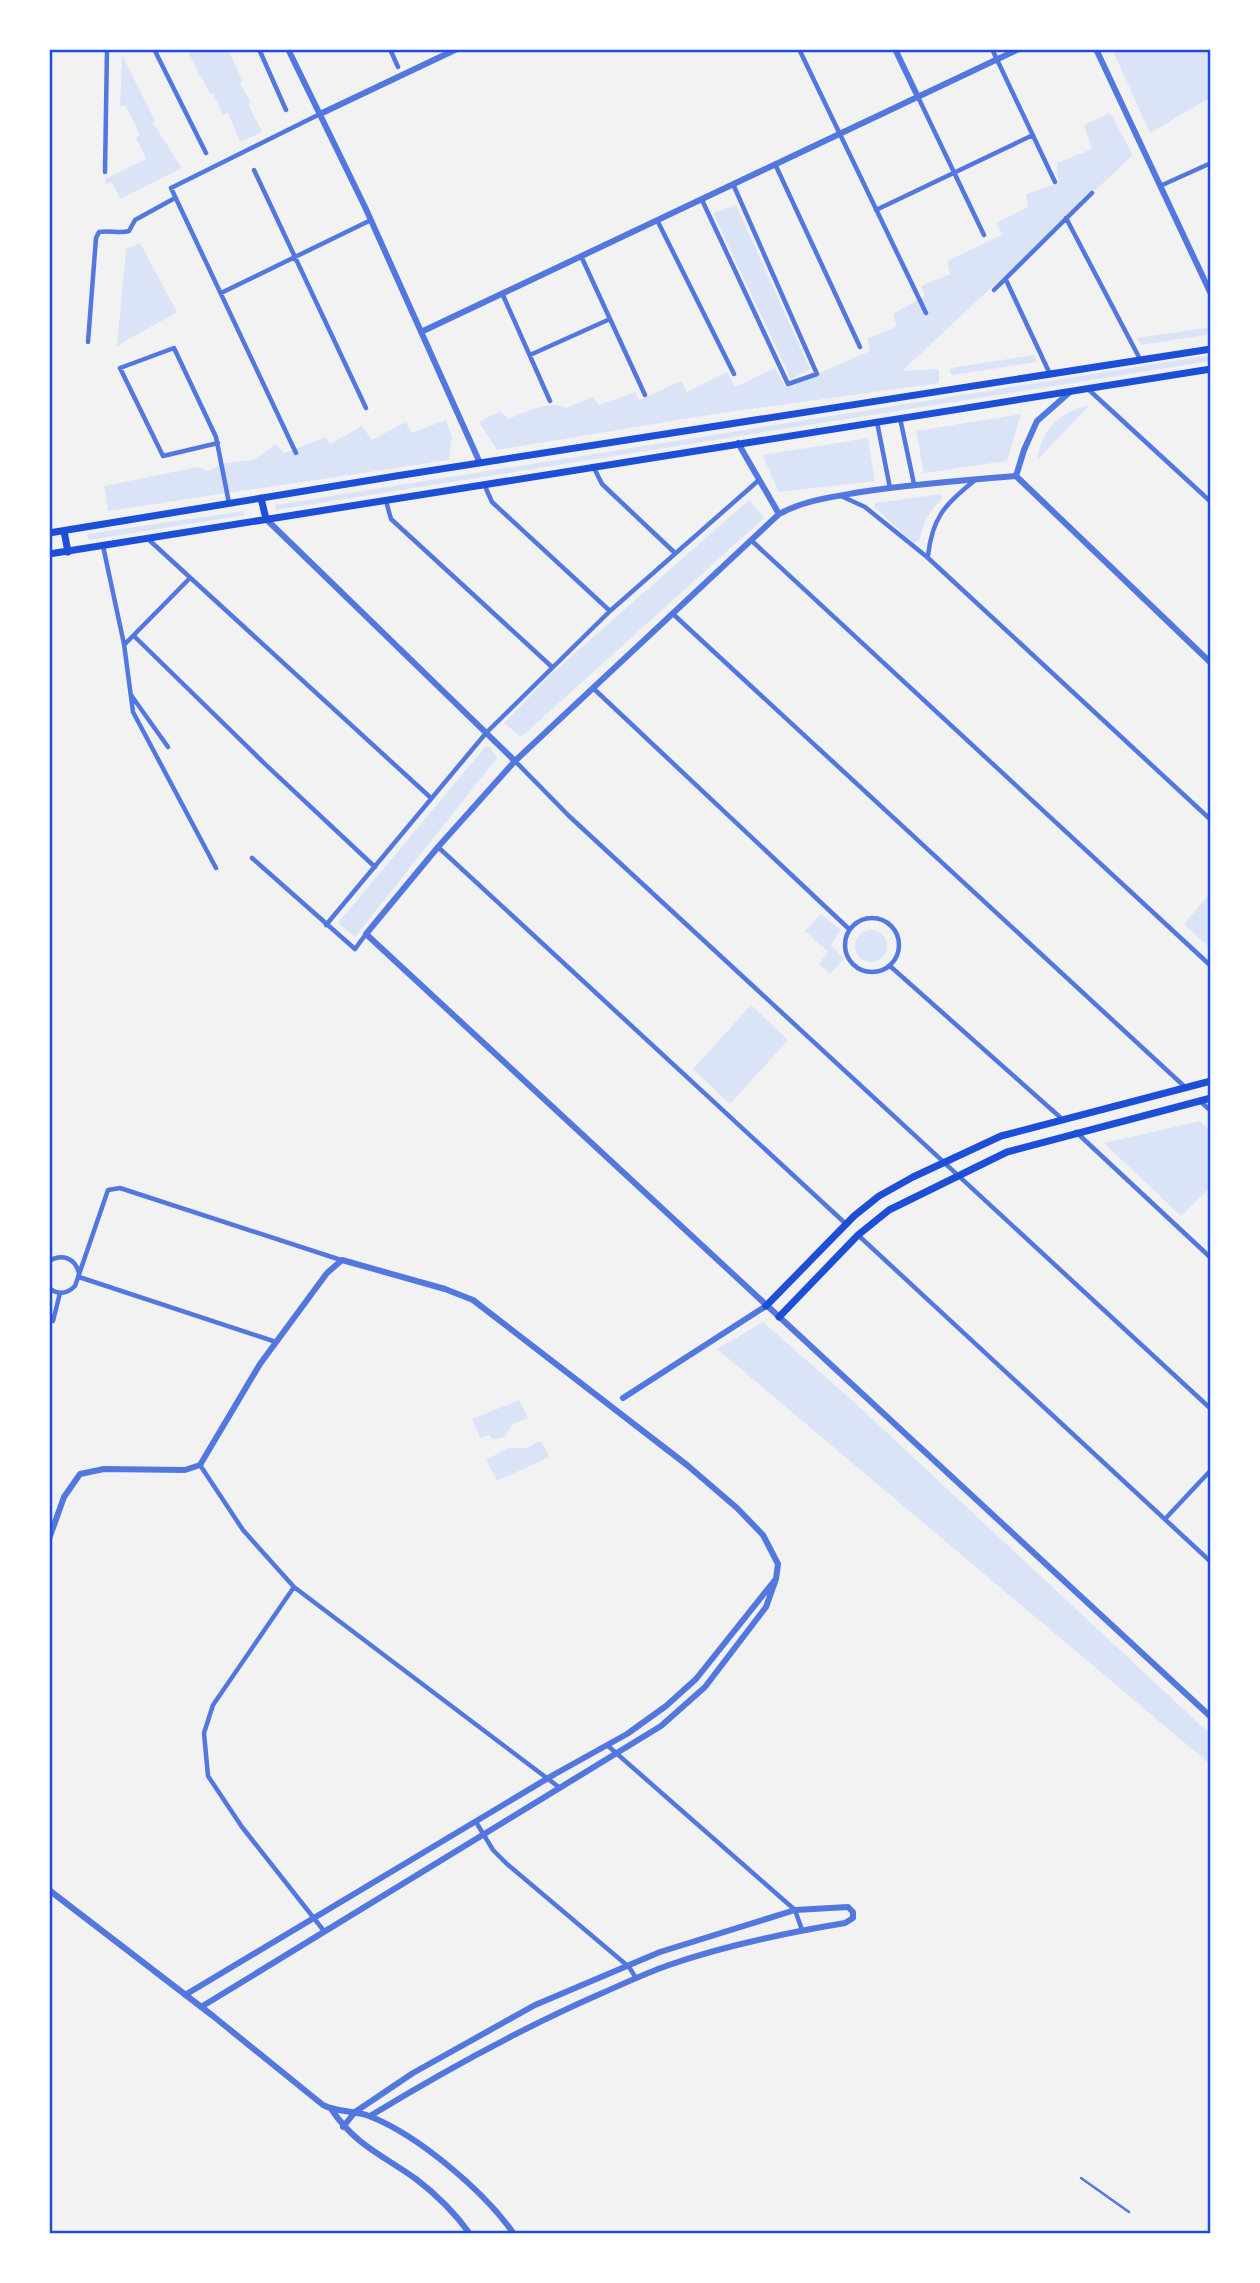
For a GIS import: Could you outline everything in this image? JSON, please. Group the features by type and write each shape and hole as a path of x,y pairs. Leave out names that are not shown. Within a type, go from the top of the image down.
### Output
{"main road":[{"path":"49,533 1211,349"},
{"path":"49,554 1210,369"},
{"path":"261,498 266,519"},
{"path":"64,530 68,552"},
{"path":"766,1306 846,1224 879,1196 913,1177 1001,1136 1211,1080"},
{"path":"779,1317 858,1236 889,1210 1007,1152 1211,1098"}],"street":[{"path":"105,172 107,49"},
{"path":"154,49 206,153"},
{"path":"259,49 286,110"},
{"path":"288,49 371,220 480,463"},
{"path":"390,49 398,67"},
{"path":"296,453 171,188 457,49"},
{"path":"799,49 926,313"},
{"path":"895,49 984,235"},
{"path":"992,49 1055,182"},
{"path":"421,332 1019,49"},
{"path":"1096,49 1211,294"},
{"path":"876,210 1033,135"},
{"path":"1160,186 1211,163"},
{"path":"775,164 860,346"},
{"path":"254,170 366,408"},
{"path":"702,200 788,384 817,374 733,184"},
{"path":"994,290 1092,193"},
{"path":"88,342 96,238 99,232 129,231 135,220 176,198"},
{"path":"1066,218 1141,360"},
{"path":"220,294 371,220"},
{"path":"657,220 734,374"},
{"path":"581,256 645,395"},
{"path":"1005,279 1050,374"},
{"path":"502,293 550,401"},
{"path":"530,355 610,319"},
{"path":"218,443 163,456 120,368 174,348 218,443 229,503"},
{"path":"1088,388 1211,502"},
{"path":"1016,476 1037,421 1071,391"},
{"path":"900,418 914,484"},
{"path":"877,422 890,488"},
{"path":"738,443 779,514"},
{"path":"593,466 602,484 675,553"},
{"path":"252,858 355,950 438,847 515,761 779,514 800,503 914,484 1016,476 1211,663"},
{"path":"326,925 486,733 610,611 760,480"},
{"path":"927,557 930,534 937,518 952,498 976,480"},
{"path":"484,484 492,502 610,611"},
{"path":"841,496 865,507 927,557 1211,820"},
{"path":"386,500 391,519 552,667"},
{"path":"266,519 569,816 1211,1409"},
{"path":"147,539 431,798"},
{"path":"752,541 1211,966"},
{"path":"103,546 124,645 133,712 216,868"},
{"path":"124,645 189,579"},
{"path":"673,614 1185,1087"},
{"path":"134,636 375,867"},
{"path":"593,688 849,929"},
{"path":"131,695 168,747"},
{"path":"438,847 846,1224"},
{"path":"881,919 892,927 899,940 898,954 884,970 870,972 856,967 845,950 849,929 860,920 881,919"},
{"path":"366,934 1211,1717"},
{"path":"890,965 1061,1118"},
{"path":"1200,1101 1211,1111"},
{"path":"1076,1132 1211,1258"},
{"path":"49,1288 60,1293 72,1289 79,1278 108,1191 120,1188 342,1260 445,1289 473,1300 688,1465 763,1535 778,1564 776,1579 766,1607 705,1688 661,1726 201,2007"},
{"path":"858,1236 1211,1562"},
{"path":"49,1261 58,1257 69,1259 77,1266 79,1278"},
{"path":"49,1539 64,1497 80,1474 104,1469 185,1471 200,1465 260,1364 327,1273 342,1260"},
{"path":"79,1278 276,1342"},
{"path":"53,1321 60,1293"},
{"path":"623,1398 766,1306"},
{"path":"200,1465 243,1530 294,1587 549,1777 560,1788"},
{"path":"1165,1519 1211,1470"},
{"path":"185,1995 549,1777 627,1734 666,1706 696,1679 776,1579"},
{"path":"294,1587 213,1705 204,1733 208,1776 242,1827 324,1931"},
{"path":"607,1745 795,1910 802,1930"},
{"path":"475,1821 482,1836 507,1864 629,1967 636,1978"},
{"path":"49,1890 332,2110 343,2127 363,2146 415,2178 440,2198 470,2234"},
{"path":"343,2127 355,2112 447,2052 524,2011 660,1952 795,1910 848,1907 853,1912 853,1918 845,1923 732,1945 667,1965 636,1978 541,2020 370,2116"},
{"path":"729,1932 732,1945"},
{"path":"332,2110 370,2116 439,2159 489,2202 514,2234"}],"lane":[{"path":"1081,2178 1129,2212"}],"shaded area":[{"path":"186,49 228,49 243,82 240,84 251,102 248,104 262,132 240,142 228,113 223,115"},
{"path":"1112,49 1211,49 1211,97 1150,133"},
{"path":"122,55 155,121 153,123 182,168 120,199 112,182 105,184 105,179 146,159 136,138 140,135 126,106 120,106"},
{"path":"1110,113 1133,155 902,371 939,369 939,383 714,414 497,450 479,422 500,411 508,419 544,406 566,408 592,397 599,405 635,392 639,400 681,381 687,392 727,372 735,387 775,368 785,386 790,386 870,351 867,339 897,326 893,314 925,296 921,286 950,274 947,261 1002,235 996,223 1028,207 1026,194 1058,183 1057,163 1092,149 1084,125"},
{"path":"736,205 810,369 791,379 713,213"},
{"path":"140,243 177,312 117,346 126,249"},
{"path":"1211,327 1211,334 1142,345 1137,338"},
{"path":"1034,355 1037,362 952,375 949,372 951,368"},
{"path":"1211,355 1211,361 276,510 275,505"},
{"path":"1090,405 1038,459 1043,439 1054,423 1070,412"},
{"path":"1021,414 1007,461 924,473 916,431"},
{"path":"446,420 452,437 449,460 108,511 104,486 198,467 208,471 225,463 253,460 276,444 284,453 326,437 330,444 362,426 372,440 406,422 412,433"},
{"path":"868,438 875,481 779,492 762,455"},
{"path":"941,494 942,499 930,513 920,540 914,543 874,507 875,503"},
{"path":"749,500 764,518 521,737 504,723 549,676"},
{"path":"243,511 245,515 89,540 87,534"},
{"path":"486,746 491,748 497,758 355,937 338,923"},
{"path":"1211,892 1211,949 1184,924"},
{"path":"821,914 841,930 831,945 844,959 830,974 819,964 828,952 805,931"},
{"path":"871,930 882,935 887,946 882,957 871,962 860,957 855,946 860,935"},
{"path":"751,1005 788,1040 730,1104 693,1069"},
{"path":"1200,1121 1211,1131 1211,1186 1181,1216 1104,1143"},
{"path":"763,1322 854,1402 1211,1735 1211,1765 717,1349"},
{"path":"519,1400 528,1418 514,1423 504,1437 493,1440 489,1435 480,1438 472,1419"},
{"path":"542,1442 549,1457 497,1481 486,1460 508,1448 527,1448"}]}
